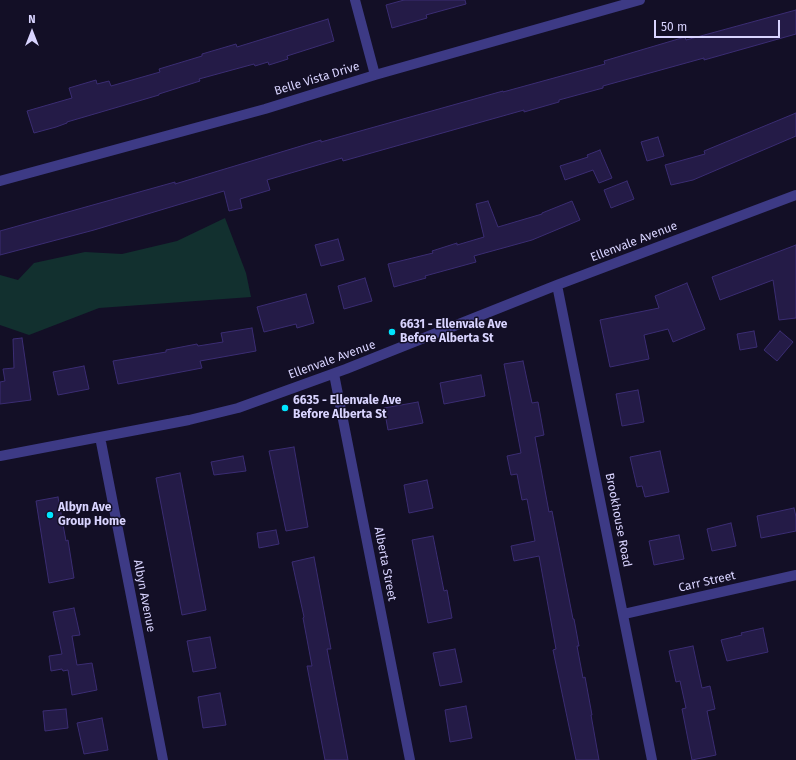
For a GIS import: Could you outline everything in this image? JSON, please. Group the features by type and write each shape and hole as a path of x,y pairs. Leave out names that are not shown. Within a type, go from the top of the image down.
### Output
{"street":[{"path":"355,0 376,75"},
{"name":"Belle Vista Drive","path":"0,181 265,109 376,75 640,0"},
{"name":"Ellenvale Avenue","path":"0,456 189,420 238,408 334,374 558,285 796,195"},
{"name":"Brookhouse Road","path":"558,285 652,760"},
{"name":"Alberta Street","path":"334,374 410,760"},
{"name":"Albyn Avenue","path":"100,437 163,760"},
{"name":"Carr Street","path":"624,614 796,575"}],"green space":[{"path":"225,218 246,273 251,297 99,308 29,335 0,325 0,275 18,280 34,263 85,252 122,254 177,241"}],"building":[{"path":"404,0 465,0 466,4 426,15 427,18 392,28 386,5"},
{"path":"796,10 796,34 603,86 603,88 559,100 559,102 524,112 524,110 343,161 342,158 267,180 270,190 240,199 242,208 229,211 224,191 94,230 0,255 0,231 175,182 175,184 321,140 321,142 605,64 604,61 685,37 686,40"},
{"path":"328,19 334,41 287,56 288,59 269,65 268,62 255,66 254,64 199,79 200,81 159,95 34,133 27,111 72,98 69,88 96,80 97,84 109,81 111,86 160,72 159,69 202,56 202,54 236,44 237,47"},
{"path":"796,113 796,136 693,180 671,185 665,165 705,154 704,151"},
{"path":"658,137 664,156 647,161 641,142"},
{"path":"600,150 612,178 599,183 593,170 565,180 560,166 588,157 587,155"},
{"path":"627,181 634,199 611,208 604,190"},
{"path":"488,201 498,227 542,214 572,201 580,220 532,240 474,256 476,262 425,276 426,278 394,287 388,264 433,253 432,251 457,243 457,245 484,237 476,204"},
{"path":"338,239 344,260 321,266 315,245"},
{"path":"796,245 796,318 779,320 773,280 720,300 712,277"},
{"path":"365,278 372,301 344,309 338,286"},
{"path":"687,283 705,329 673,342 668,329 644,335 649,359 610,367 600,320 659,308 655,296"},
{"path":"306,294 314,323 297,328 296,324 264,332 257,307"},
{"path":"252,328 256,351 200,361 202,368 118,384 113,361 166,352 166,350 197,344 198,346 223,342 221,333"},
{"path":"754,331 757,347 740,350 737,334"},
{"path":"780,331 793,342 777,361 764,350"},
{"path":"22,338 31,400 0,404 0,382 5,381 3,369 14,368 13,339"},
{"path":"523,361 532,403 538,402 544,435 535,437 549,512 552,511 574,619 579,646 577,646 583,678 585,677 599,760 576,760 553,650 556,649 539,556 514,561 511,546 535,541 527,499 522,500 517,474 511,475 507,456 521,453 504,364"},
{"path":"84,366 89,389 58,395 53,372"},
{"path":"481,375 485,396 444,404 440,383"},
{"path":"638,390 644,422 622,426 616,394"},
{"path":"418,402 423,423 388,430 384,408"},
{"path":"294,447 308,527 286,531 269,451"},
{"path":"660,451 669,492 645,497 642,486 637,487 630,457"},
{"path":"243,456 246,471 214,475 211,462"},
{"path":"180,473 206,610 182,615 156,478"},
{"path":"427,480 433,508 409,513 404,485"},
{"path":"58,497 66,541 68,540 74,578 49,583 36,501"},
{"path":"794,508 796,517 796,531 761,538 757,516"},
{"path":"731,523 736,546 712,551 707,529"},
{"path":"276,530 279,544 259,548 257,533"},
{"path":"679,535 684,559 654,565 649,541"},
{"path":"433,536 444,591 447,590 452,618 428,623 412,540"},
{"path":"314,557 331,649 327,649 348,760 325,760 307,666 312,666 304,617 292,562"},
{"path":"74,608 80,635 72,636 77,665 92,663 97,690 72,695 68,670 63,671 62,669 51,671 49,656 62,654 53,612"},
{"path":"763,628 768,652 727,661 721,640 742,635 741,633"},
{"path":"210,637 216,668 193,672 187,641"},
{"path":"693,646 702,688 710,686 715,709 707,711 716,755 692,760 682,709 686,708 680,681 676,682 669,651"},
{"path":"455,649 462,682 440,686 433,653"},
{"path":"220,693 226,725 203,728 198,697"},
{"path":"466,706 472,738 450,742 445,710"},
{"path":"66,709 68,728 45,731 43,711"},
{"path":"102,718 108,750 84,754 77,723"}],"place":[{"name":"6631 - Ellenvale Ave Before Alberta St","path":"392,332"},
{"name":"6635 - Ellenvale Ave Before Alberta St","path":"285,408"},
{"name":"Albyn Ave Group Home","path":"50,515"}]}
